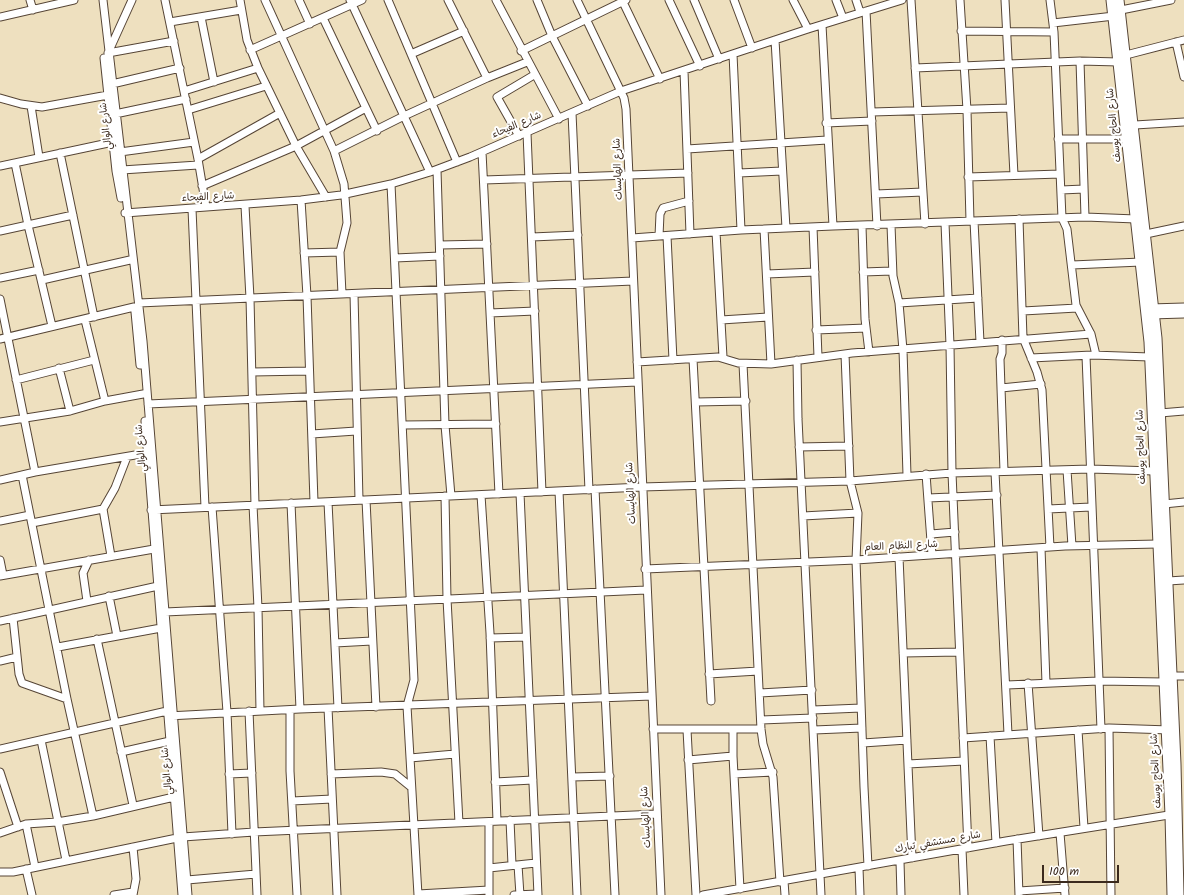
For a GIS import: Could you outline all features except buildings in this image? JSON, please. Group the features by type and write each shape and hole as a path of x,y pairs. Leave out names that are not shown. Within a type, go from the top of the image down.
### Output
{"main road":[{"name":"شارع الحاج يوسف","path":"1112,0 1117,13 1126,55 1146,234 1150,312 1160,413 1168,581 1166,678"},
{"name":"شارع الحاج يوسف","path":"1119,0 1117,13 1119,62 1140,262 1150,312 1154,471 1174,815 1172,895"},
{"name":"شارع الحاج يوسف","path":"1170,730 1180,763 1174,815 1181,851 1179,895"}],"street":[{"path":"30,0 32,10"},
{"path":"0,17 74,0"},
{"name":"شارع الوالي","path":"98,0 113,142 126,213 148,404 154,510 154,549 180,838 182,895"},
{"name":"شارع الوالي","path":"103,0 122,170 130,260 137,305 147,453 165,612 170,741 174,797 188,895"},
{"path":"108,53 132,0"},
{"path":"165,0 180,68 206,207"},
{"path":"240,0 250,50 296,146 326,197"},
{"path":"265,0 334,151 346,194 347,223 340,252 342,294"},
{"path":"299,0 310,24"},
{"path":"250,50 323,18 351,2 362,0"},
{"path":"388,0 457,162"},
{"path":"448,0 486,78"},
{"path":"496,0 521,51 559,119"},
{"path":"537,0 552,36 588,106"},
{"name":"شارع الهايسات","path":"577,0 621,91 626,109 645,569 661,895"},
{"path":"669,0 700,66"},
{"path":"694,0 719,59"},
{"path":"793,0 808,29"},
{"path":"836,0 843,18"},
{"path":"856,0 863,12 872,112 878,226"},
{"name":"شارع الفيحاء","path":"126,213 206,207 245,206 301,200 346,194 391,184 433,171 482,152 621,91 899,0"},
{"path":"911,0 925,224"},
{"path":"960,0 968,177 980,342"},
{"path":"1005,0 1014,174"},
{"path":"1050,0 1054,32 1062,218 1067,229 1077,308 1091,334 1096,356"},
{"path":"1053,23 1117,13 1171,0"},
{"path":"521,51 624,1 660,79"},
{"path":"736,1 752,48"},
{"path":"351,2 404,116 433,171 440,245 448,496 448,600 459,823"},
{"path":"170,22 241,10"},
{"path":"201,17 214,82"},
{"path":"323,18 377,131"},
{"path":"822,25 826,123 833,226"},
{"path":"411,54 464,31"},
{"path":"961,31 1054,32"},
{"path":"775,40 786,228"},
{"path":"1126,55 1184,40"},
{"path":"108,53 174,41"},
{"path":"1176,42 1184,77"},
{"path":"733,54 741,230"},
{"path":"915,68 1080,61 1119,62"},
{"path":"1080,61 1085,217"},
{"path":"334,151 377,131 404,116 486,78 527,62"},
{"path":"112,84 180,68"},
{"path":"115,114 185,95 214,82 258,68"},
{"path":"684,71 690,234"},
{"path":"518,136 498,96 534,75"},
{"path":"188,110 266,86"},
{"path":"0,98 31,106 42,107 108,95"},
{"path":"31,106 39,157"},
{"path":"202,186 296,146 366,108"},
{"path":"872,112 1010,108"},
{"path":"122,170 198,162 280,113"},
{"path":"572,113 584,384 600,592 615,895"},
{"path":"826,123 872,121"},
{"path":"1135,125 1184,122"},
{"path":"527,132 542,492"},
{"path":"1058,139 1127,139"},
{"path":"687,149 827,140"},
{"path":"0,166 113,142"},
{"path":"120,152 194,142"},
{"path":"482,152 499,494"},
{"path":"60,153 94,317"},
{"path":"15,163 52,326"},
{"path":"738,173 782,171"},
{"path":"484,180 688,173"},
{"path":"968,177 1014,174 1060,174"},
{"path":"391,184 411,601 414,680 407,706 418,894 489,893 489,868 495,782 491,702 490,638 481,495"},
{"path":"1061,190 1084,188"},
{"path":"876,194 923,192"},
{"path":"301,200 307,296 314,502"},
{"path":"658,236 660,214 663,208 689,201"},
{"path":"245,206 250,298 260,711"},
{"path":"192,209 200,401 227,712 232,834"},
{"path":"0,231 73,215"},
{"path":"632,238 741,230 833,226 878,226 1085,217 1136,219"},
{"path":"1020,219 1023,338 1041,384 1050,547"},
{"path":"945,223 950,345 952,473 964,761 964,895"},
{"path":"891,225 892,271 899,303 903,350 907,475"},
{"path":"862,226 866,328 869,352"},
{"path":"1146,234 1184,226"},
{"path":"813,227 818,358"},
{"path":"764,229 771,364"},
{"path":"716,232 723,357"},
{"path":"532,237 578,235"},
{"path":"667,236 673,360"},
{"path":"440,245 487,244"},
{"path":"304,253 340,252"},
{"path":"395,258 440,256"},
{"path":"42,280 130,260"},
{"path":"1072,265 1140,262"},
{"path":"0,278 39,270"},
{"path":"863,272 892,271"},
{"path":"767,274 814,272"},
{"path":"0,339 52,326 85,320 137,305 250,298 633,281"},
{"path":"354,294 358,394 356,431 370,603 376,707"},
{"path":"899,303 978,298"},
{"path":"0,299 35,472"},
{"path":"1150,312 1184,307"},
{"path":"1023,311 1077,308"},
{"path":"490,313 535,311"},
{"path":"1150,312 1184,314"},
{"path":"721,320 768,317"},
{"path":"85,320 105,401"},
{"path":"816,330 866,328"},
{"path":"637,362 723,357 744,364 771,364 845,354 903,350 1023,338 1091,334"},
{"path":"1002,340 1002,353 1000,359 1004,471"},
{"path":"845,354 850,481 858,513 856,560 868,866"},
{"path":"1031,358 1086,356 1150,357"},
{"path":"1086,356 1100,729"},
{"path":"693,359 711,701"},
{"path":"16,380 94,360"},
{"path":"797,360 802,516 812,690 821,895"},
{"path":"744,364 761,729 763,744 773,772 782,882 785,895"},
{"path":"59,368 70,411"},
{"path":"252,372 309,371"},
{"path":"148,404 637,382"},
{"path":"1001,388 1041,384"},
{"path":"0,422 70,411 105,401 143,394"},
{"path":"696,402 746,401"},
{"path":"1160,413 1184,411"},
{"path":"403,426 496,424"},
{"path":"312,434 356,431"},
{"path":"799,448 849,446"},
{"path":"0,480 35,472 147,453"},
{"path":"111,556 103,509 128,457"},
{"path":"154,510 642,487 850,481 926,474 1045,470 1154,471"},
{"path":"1067,470 1072,546"},
{"path":"995,472 1007,684 1008,734"},
{"path":"926,474 932,555"},
{"path":"22,475 49,610 58,647 67,699 93,816"},
{"path":"559,491 577,895"},
{"path":"514,895 538,894 520,493"},
{"path":"928,498 997,495"},
{"path":"328,502 338,708"},
{"path":"1164,504 1184,502"},
{"path":"291,504 294,606 300,709"},
{"path":"1048,509 1091,507"},
{"path":"32,523 103,509"},
{"path":"802,516 858,513"},
{"path":"0,521 30,515"},
{"path":"931,534 955,532"},
{"name":"شارع النظام العام","path":"645,569 856,560 1050,547 1158,544"},
{"path":"1041,548 1046,682"},
{"path":"0,560 2,576 154,549"},
{"path":"899,557 912,858"},
{"path":"87,601 83,573 89,560"},
{"path":"1168,581 1184,580"},
{"path":"0,621 158,586"},
{"path":"165,612 646,590"},
{"path":"110,596 117,636"},
{"path":"13,618 19,674 22,683 67,699"},
{"path":"58,647 160,628"},
{"path":"490,638 526,637"},
{"path":"97,639 133,805"},
{"path":"335,643 372,641"},
{"path":"903,653 959,652"},
{"path":"0,661 17,656"},
{"path":"709,674 758,671"},
{"path":"1007,684 1184,676"},
{"path":"1028,683 1039,836"},
{"path":"760,693 812,690"},
{"path":"0,749 114,723 169,714 652,696"},
{"path":"328,708 337,895"},
{"path":"813,710 861,708"},
{"path":"290,710 293,831 297,895"},
{"path":"250,711 257,895"},
{"path":"761,720 813,718"},
{"path":"814,730 862,728"},
{"path":"963,738 1109,728 1170,730"},
{"path":"1109,728 1111,895"},
{"path":"653,729 761,729"},
{"path":"733,729 734,774 743,891"},
{"path":"687,730 696,895"},
{"path":"1078,730 1084,828"},
{"path":"990,736 996,843"},
{"path":"41,740 66,860"},
{"path":"863,743 907,740"},
{"path":"121,752 170,741"},
{"path":"410,758 455,754"},
{"path":"688,760 733,756"},
{"path":"908,764 964,761"},
{"path":"0,772 18,827"},
{"path":"331,774 380,772 395,774 411,787"},
{"path":"734,774 773,772"},
{"path":"230,774 252,773"},
{"path":"572,777 610,776"},
{"path":"495,782 533,780"},
{"path":"0,833 26,824 57,822 93,816 133,805 174,797"},
{"path":"292,801 332,799"},
{"path":"0,872 26,869 180,838 254,832 334,830 510,820 657,814"},
{"name":"شارع مستشفي تبارك","path":"706,895 743,891 782,882 996,843 1174,815"},
{"path":"510,820 520,895"},
{"path":"26,824 35,867"},
{"path":"1017,840 1019,893 1065,892 1060,833"},
{"path":"114,895 133,894 136,879 134,847"},
{"path":"900,861 901,895"},
{"path":"489,868 536,863"},
{"path":"859,868 860,895"},
{"path":"26,869 32,895"},
{"path":"187,880 256,874"}]}
